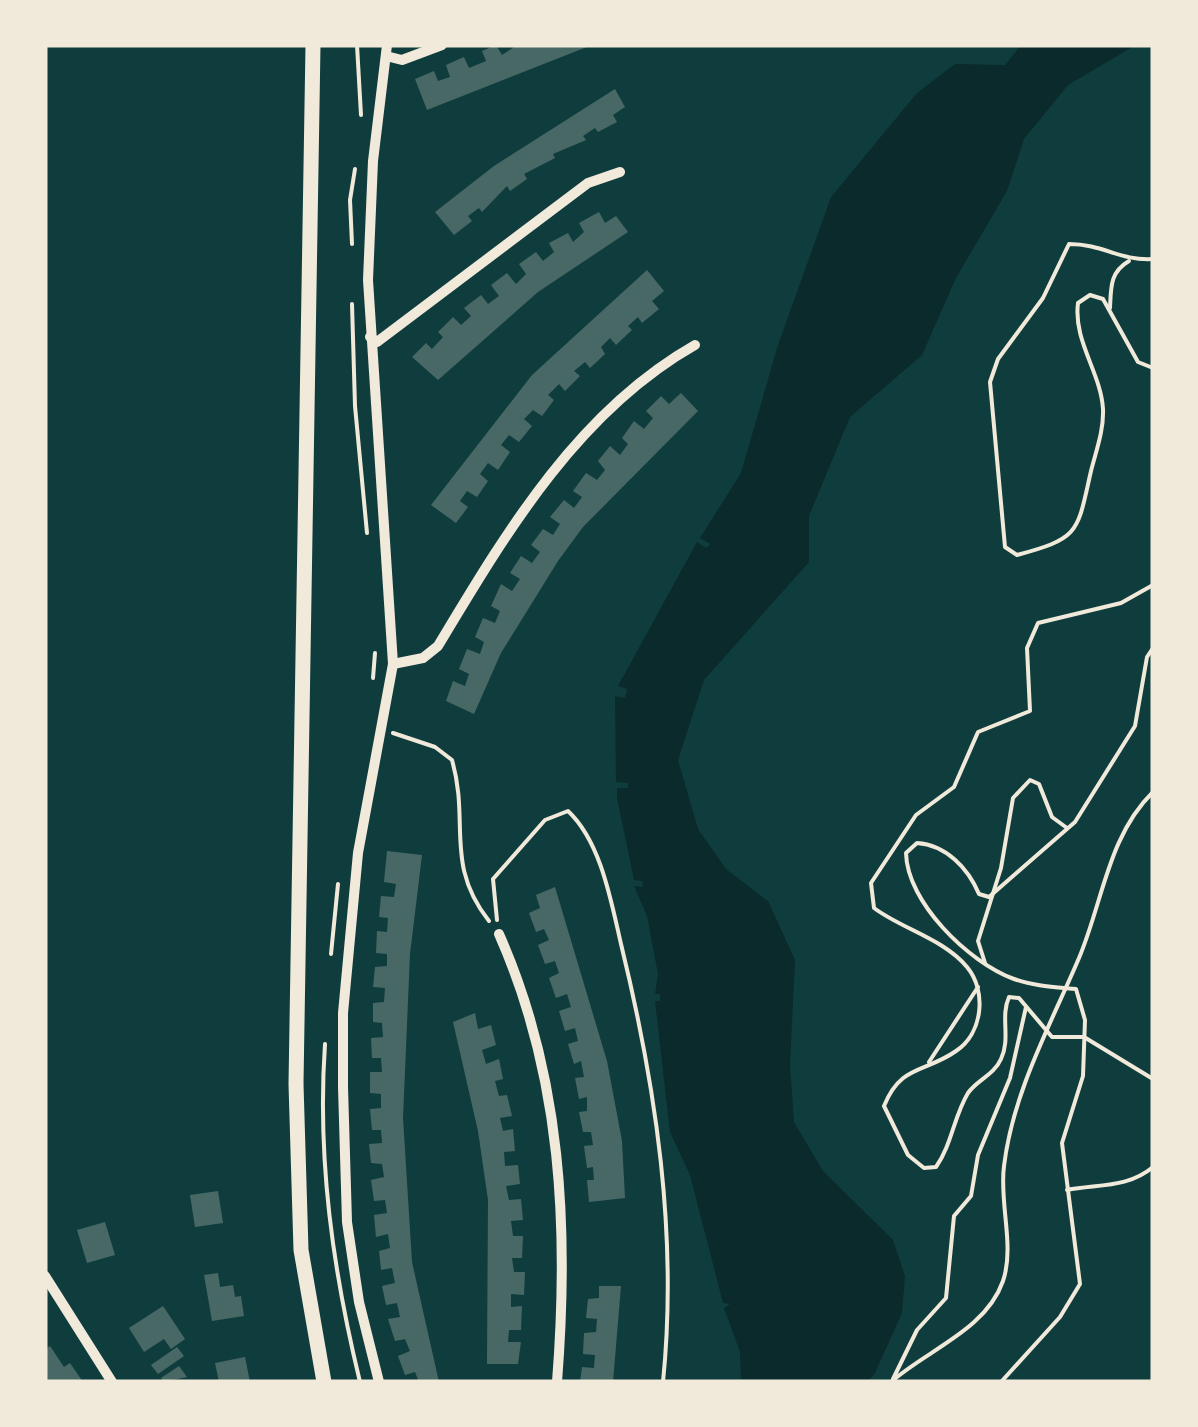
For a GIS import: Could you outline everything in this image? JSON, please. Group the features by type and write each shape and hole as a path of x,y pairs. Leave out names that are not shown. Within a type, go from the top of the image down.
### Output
{"main road":[{"path":"313,45 296,1084 301,1250 324,1382"}],"street":[{"path":"379,1382 359,1302 347,1222 342,1087 344,1013 358,853 393,664 370,337 368,221 386,51 402,60 442,45"},
{"path":"370,337 377,342 588,183 620,172"},
{"path":"393,664 407,665 438,646 513,522 542,483 614,406 666,361 695,345"},
{"path":"499,934 529,1007 555,1134 562,1258 557,1382"},
{"path":"45,1276 112,1382"}],"path":[{"path":"357,45 362,115"},
{"path":"352,250 350,200 358,154"},
{"path":"1153,260 1130,260 1095,244 1069,244 1043,298 998,359 990,382 990,407 1004,547 1016,555 1071,534 1082,518 1103,408 1076,320 1078,303 1090,296 1103,299 1138,362 1153,368"},
{"path":"1110,309 1112,280 1118,267 1130,260"},
{"path":"352,300 354,406 367,536"},
{"path":"1153,585 1121,603 1038,624 1028,648 1030,711 978,732 954,786 916,815 870,883 874,908 966,966 978,986 980,1008 968,1036 956,1051 929,1062 892,1088 884,1106 908,1155 924,1168 936,1167 949,1149 969,1092 1000,1062 1007,1040 1003,1010 1010,997 1019,998 1052,1037 1084,1037 1153,1079"},
{"path":"372,680 374,646"},
{"path":"989,897 1068,829 1135,726 1147,657 1153,648"},
{"path":"383,732 409,736 452,760 460,864 472,900 499,934"},
{"path":"985,962 978,940 1001,868 1014,798 1022,785 1030,780 1039,784 1052,818 1068,829"},
{"path":"892,1381 988,1308 1004,1280 1004,1166 1044,1032 1079,957 1117,844 1136,809 1153,792"},
{"path":"499,934 493,880 545,820 568,811 582,824 609,893 650,1082 670,1278 663,1382"},
{"path":"989,897 978,894 965,870 930,844 917,843 906,852 916,894 985,962 1013,978 1076,988 1085,1020 1082,1076 1062,1143 1078,1237 1080,1284 1060,1316 1002,1382"},
{"path":"330,968 340,869"},
{"path":"929,1062 978,986"},
{"path":"892,1381 917,1330 946,1298 954,1216 971,1196 978,1155 1010,1078 1026,1007"},
{"path":"326,1039 326,1207 341,1305 360,1382"},
{"path":"1067,1190 1103,1183 1127,1184 1153,1166"}],"water":[{"path":"1021,45 1136,45 1068,85 1024,139 1007,191 956,278 922,355 850,417 809,516 809,562 704,680 678,760 698,829 726,869 768,901 795,960 790,1065 794,1122 823,1171 893,1240 905,1276 902,1313 874,1375 866,1382 741,1382 740,1352 724,1308 730,1304 723,1303 690,1175 670,1132 655,1001 660,1001 660,994 655,994 658,974 647,916 634,886 643,887 642,881 634,880 617,798 617,788 628,788 628,783 616,782 615,696 625,698 627,689 618,686 697,542 706,548 710,544 700,538 741,473 778,345 831,197 917,93 955,64 1005,65"}],"building":[{"path":"496,45 502,55 517,45 592,45 427,110 415,79 434,71 438,81 450,77 446,65 464,57 469,68 486,61 482,51"},
{"path":"615,89 625,107 613,115 617,122 598,132 595,128 583,136 586,140 553,154 555,158 524,174 527,179 510,191 507,186 482,212 479,208 468,216 472,221 454,235 435,212 494,166"},
{"path":"599,212 605,223 616,216 628,232 538,292 438,380 412,357 426,343 432,349 443,337 438,332 453,317 461,325 471,316 464,308 481,295 488,304 499,296 491,285 507,273 516,284 526,274 519,264 536,252 543,261 554,252 549,243 568,233 573,242 584,232 579,223"},
{"path":"647,270 664,291 652,301 659,309 642,323 638,317 628,326 632,330 616,345 610,338 601,347 605,354 590,368 585,362 574,371 580,376 565,391 559,384 548,395 554,400 542,416 533,410 524,419 532,426 519,442 509,435 501,445 510,452 498,470 488,463 480,474 488,481 477,497 467,491 460,501 468,507 456,523 431,505 532,375"},
{"path":"681,393 698,411 583,527 501,653 474,714 446,701 453,681 465,686 469,674 459,669 467,649 480,654 484,642 475,637 483,618 495,623 500,611 491,606 501,584 512,591 520,579 510,573 521,556 532,563 540,552 531,545 543,529 553,535 560,524 550,517 564,500 574,508 582,497 573,491 586,473 597,480 605,470 598,461 610,446 620,455 628,444 622,438 634,421 644,429 653,418 646,411 661,396 669,404"},
{"path":"387,851 422,855 410,954 403,1118 412,1262 439,1382 419,1382 415,1372 405,1375 398,1356 410,1351 405,1339 395,1341 388,1319 400,1317 397,1303 386,1305 382,1286 395,1283 392,1268 381,1270 379,1251 390,1248 388,1234 376,1237 374,1215 387,1213 385,1200 374,1201 371,1180 384,1177 382,1164 371,1163 369,1144 382,1143 381,1130 372,1130 370,1109 381,1108 381,1094 370,1093 370,1072 382,1072 381,1058 372,1058 371,1038 383,1037 382,1023 373,1022 373,1003 384,1002 385,988 373,987 375,967 387,966 387,954 376,953 377,931 387,932 388,918 379,917 381,896 394,897 396,884 384,882"},
{"path":"555,887 607,1061 622,1141 625,1198 589,1202 587,1180 594,1180 593,1167 587,1168 584,1146 593,1145 591,1132 583,1132 579,1112 587,1111 587,1097 579,1099 575,1078 584,1077 581,1061 574,1064 568,1044 578,1041 575,1028 565,1031 559,1011 571,1007 567,994 556,998 549,978 559,973 555,961 545,964 538,945 549,940 544,929 536,932 529,913 540,908 536,895"},
{"path":"475,1013 478,1029 491,1025 496,1045 482,1050 486,1064 499,1059 503,1079 495,1081 499,1096 507,1095 512,1116 500,1118 503,1131 513,1129 515,1151 504,1152 505,1166 518,1165 520,1184 506,1186 509,1200 521,1199 523,1220 511,1221 513,1236 523,1236 522,1258 512,1258 514,1272 525,1272 524,1295 511,1294 511,1307 522,1306 521,1330 509,1330 508,1342 521,1342 518,1364 487,1364 488,1200 478,1131 453,1022"},
{"path":"218,1191 223,1223 195,1227 190,1195"},
{"path":"105,1222 115,1255 87,1263 77,1230"},
{"path":"218,1273 220,1287 233,1285 235,1297 241,1296 244,1316 212,1321 204,1275"},
{"path":"599,1286 621,1286 613,1382 580,1382 582,1367 594,1368 595,1355 583,1354 584,1333 596,1332 597,1319 586,1318 588,1299 599,1298"},
{"path":"163,1306 185,1339 171,1349 164,1339 144,1352 129,1328"},
{"path":"50,1346 64,1367 70,1363 83,1382 45,1382 45,1349"},
{"path":"177,1347 184,1356 158,1374 151,1365"},
{"path":"245,1357 250,1382 219,1382 215,1363"},
{"path":"179,1366 187,1377 164,1382 161,1378"}]}
